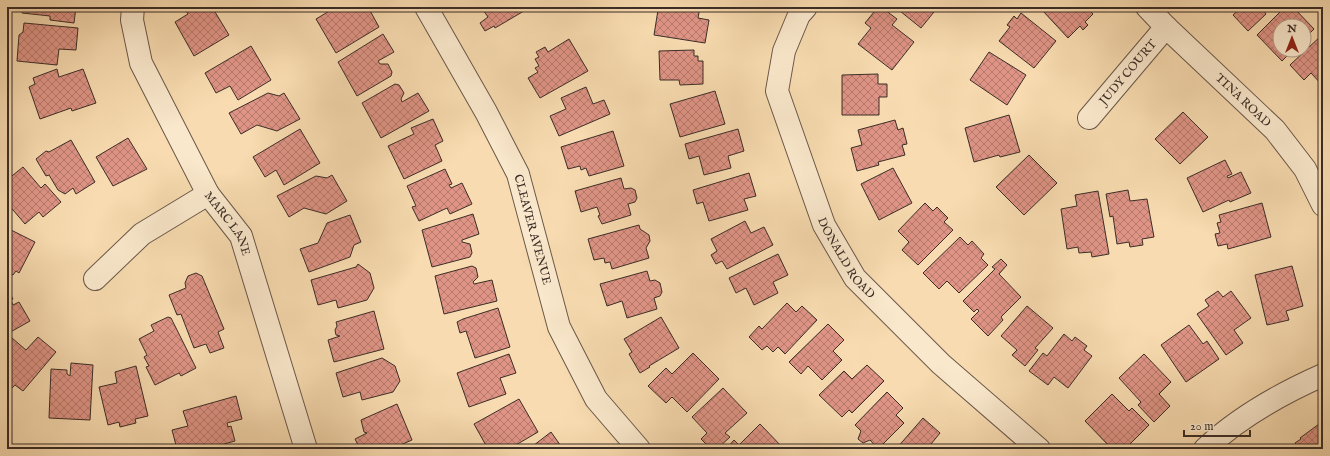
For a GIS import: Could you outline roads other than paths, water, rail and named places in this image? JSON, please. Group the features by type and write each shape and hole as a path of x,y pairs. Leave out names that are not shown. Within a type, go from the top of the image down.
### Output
{"street":[{"name":"MARC LANE","path":"133,7 132,20 141,62 208,194 241,236 306,449"},
{"name":"CLEAVER AVENUE","path":"426,7 486,112 518,174 559,327 596,399 639,449"},
{"name":"DONALD ROAD","path":"806,7 799,15 784,51 777,91 824,225 855,278 941,364 1039,449"},
{"name":"TINA ROAD","path":"1148,7 1166,27 1275,130 1305,169 1323,205"},
{"name":"JUDY COURT","path":"1089,118 1166,27"},
{"path":"95,279 142,234 208,194"},
{"path":"1205,449 1222,433 1269,402 1323,375"}]}
